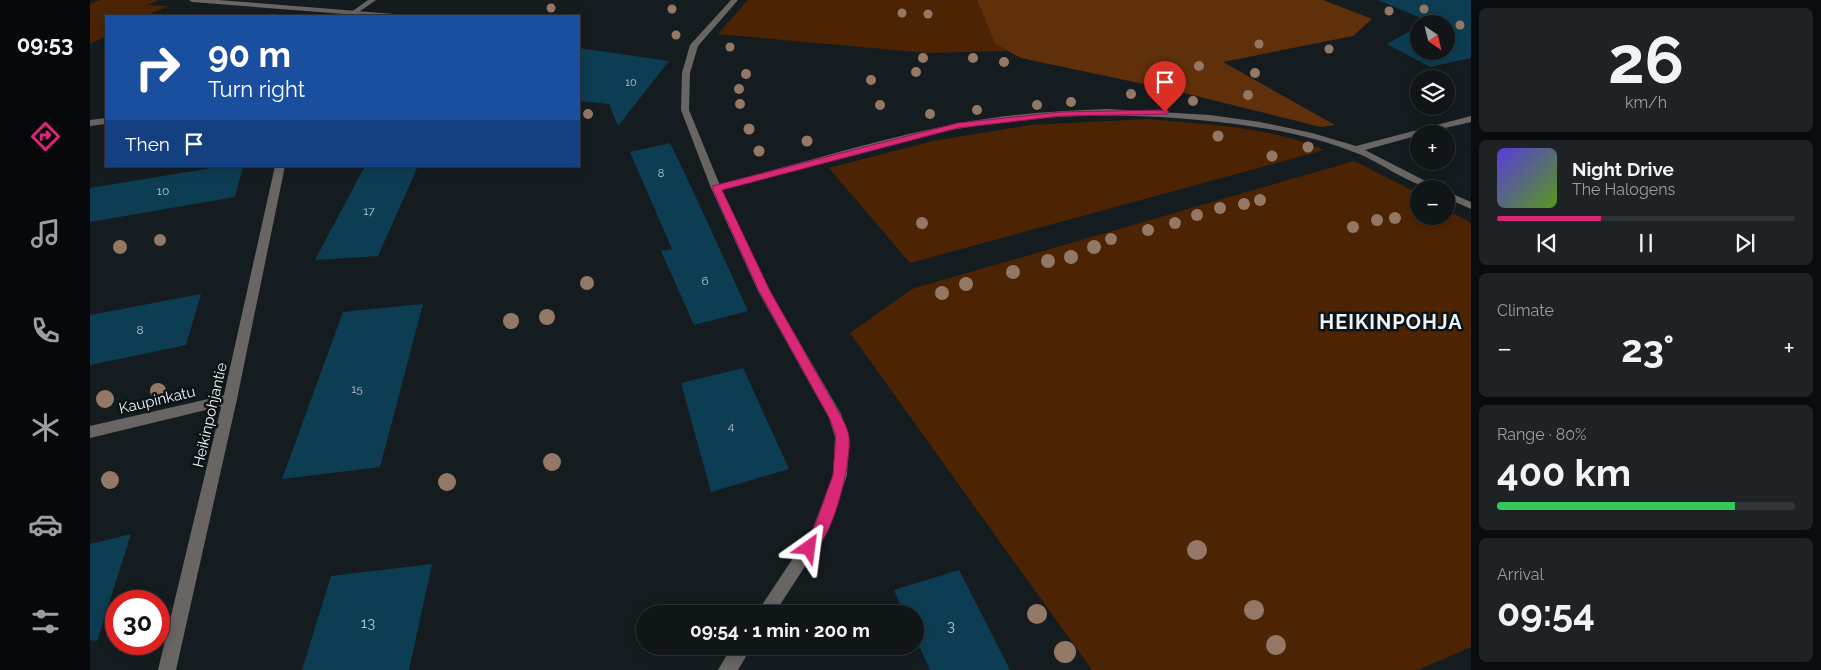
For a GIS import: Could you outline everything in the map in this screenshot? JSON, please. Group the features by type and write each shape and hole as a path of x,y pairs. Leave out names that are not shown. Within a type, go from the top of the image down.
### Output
{"street":[{"path":"192,0 350,15 373,0"},
{"path":"735,0 694,45 686,73 685,110 716,188 764,291 836,418 842,436 840,475 820,531 770,605"},
{"path":"716,188 958,126 1061,114 1165,112 1286,129 1356,149 1418,180"},
{"path":"1356,149 1471,120"},
{"path":"90,123 105,121"},
{"name":"Heikinpohjantie","path":"166,670 230,399 280,167"},
{"path":"1455,198 1471,206"},
{"name":"Kaupinkatu","path":"90,432 230,399"},
{"path":"727,670 737,655"}],"shaded area":[{"path":"100,0 159,0 147,5 168,6 148,15 105,15 105,36 90,44 90,4"},
{"path":"748,0 977,0 995,44 1007,51 928,53 718,34"},
{"path":"977,0 1323,0 1372,19 1353,36 1223,62 1335,125 1321,127 1172,90 1021,58 995,44"},
{"path":"1149,119 1260,131 1303,142 1324,150 910,263 829,168 933,141 1030,125"},
{"path":"1354,161 1410,189 1410,225 1455,225 1455,214 1471,223 1471,647 1418,670 1092,670 850,333 912,289"}],"building":[{"path":"1378,0 1471,0 1471,58 1430,67 1417,60 1455,60 1455,15 1414,15"},
{"path":"1410,31 1410,56 1387,44"},
{"path":"580,48 669,61 618,126 609,104 580,101"},
{"path":"670,143 748,311 694,325 661,251 672,249 630,152"},
{"path":"218,167 243,167 235,197 90,222 90,188"},
{"path":"364,167 418,167 378,256 315,260"},
{"path":"201,294 186,345 90,365 90,315"},
{"path":"423,304 380,467 282,479 343,312"},
{"path":"743,368 789,469 711,492 681,383"},
{"path":"131,534 113,590 105,590 105,616 97,641 90,640 90,544"},
{"path":"432,564 409,670 302,670 331,576"},
{"path":"959,570 1010,670 930,670 923,655 924,605 900,605 894,590"}],"district":[{"name":"HEIKINPOHJA","path":"1391,322"}],"route":[{"path":"809,548 820,531 840,475 842,436 836,418 764,291 716,188 958,126 1061,114 1165,112"}]}
